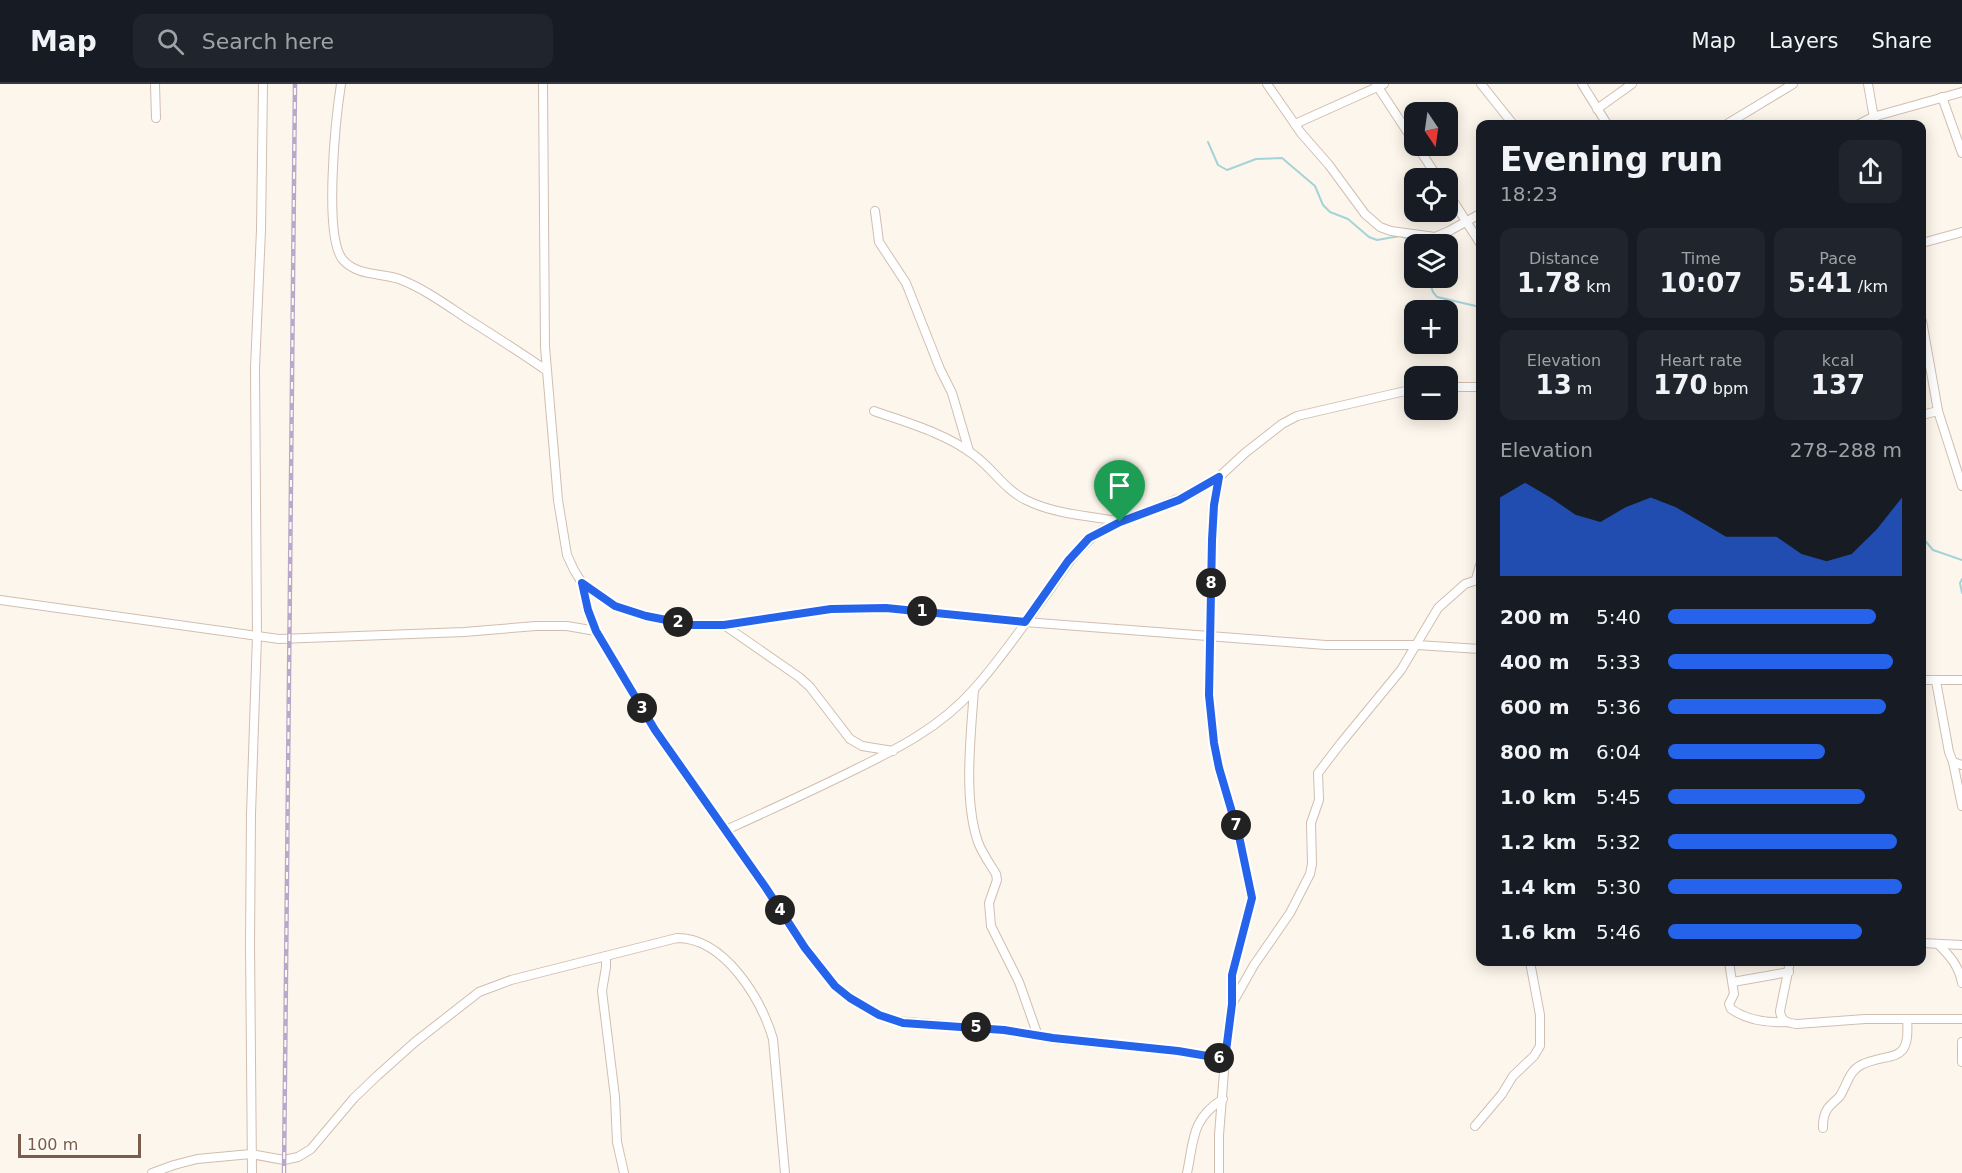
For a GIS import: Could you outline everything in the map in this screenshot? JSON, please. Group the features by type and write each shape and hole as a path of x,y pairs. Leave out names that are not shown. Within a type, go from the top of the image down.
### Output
{"street":[{"path":"155,84 156,118"},
{"path":"252,1173 251,824 257,636 255,368 261,230 263,84"},
{"path":"340,84 336,112 333,226 344,261 358,270 396,278 423,291 547,370"},
{"path":"543,84 543,233 547,370 554,465 567,555 582,583 596,631 655,730 726,830 805,948 835,986 879,1015 896,1021 986,1028 1178,1051 1225,1059"},
{"path":"1267,84 1357,203 1380,227 1391,231 1434,237 1476,216"},
{"path":"1481,84 1510,120"},
{"path":"1582,84 1604,120"},
{"path":"1597,109 1632,84"},
{"path":"1734,120 1792,84"},
{"path":"1868,84 1874,120"},
{"path":"1295,124 1380,85 1404,124"},
{"path":"1877,120 1962,92"},
{"path":"1942,97 1962,153"},
{"path":"1458,209 1476,237"},
{"path":"875,211 879,242 910,292 940,369 952,393 969,451"},
{"path":"1926,242 1962,232"},
{"path":"1926,348 1938,411 1962,486"},
{"path":"1458,387 1476,387"},
{"path":"726,830 893,751 927,731 974,689 1081,546 1102,530 1179,500 1219,477 1245,453 1293,418 1404,391"},
{"path":"874,411 927,430 969,451 989,468 1013,494 1025,500 1059,512 1120,522"},
{"path":"1926,414 1938,411"},
{"path":"1219,477 1214,505 1212,540 1209,695 1214,743 1244,854 1252,898 1232,975 1232,1004 1225,1059 1219,1173"},
{"path":"1232,1004 1254,965 1290,913 1310,874 1311,824 1318,800 1317,776 1320,770 1386,691 1417,645 1428,623 1445,601 1465,584 1476,580"},
{"path":"582,583 615,606 646,616 692,625 724,625 804,612 886,608 1210,637 1326,645 1417,645 1476,650"},
{"path":"0,600 279,639 428,634 536,626 567,626 596,631"},
{"path":"724,625 805,682 850,739 861,746 893,751"},
{"path":"1926,680 1962,680"},
{"path":"1936,681 1947,744 1958,763 1962,806"},
{"path":"974,689 970,748 972,816 978,842 996,874 997,880 989,903 992,926 1019,982 1038,1036"},
{"path":"152,1173 197,1160 251,1154 284,1160 306,1153 377,1076 415,1042 479,992 511,980 653,943 685,938 714,951 734,967 762,1010 772,1039 784,1173"},
{"path":"1926,943 1962,945"},
{"path":"1938,944 1952,959 1962,983"},
{"path":"606,956 602,990 611,1060 617,1142 624,1173"},
{"path":"1475,1126 1502,1094 1513,1076 1534,1056 1540,1046 1540,1015 1531,966"},
{"path":"1731,966 1734,994 1729,1004 1731,1010 1743,1017 1773,1023 1797,1024 1865,1019 1962,1019"},
{"path":"1786,1022 1780,1011 1790,966"},
{"path":"1733,982 1789,972"},
{"path":"1823,1128 1826,1111 1839,1097 1851,1074 1857,1068 1894,1056 1903,1048 1908,1036 1907,1020"},
{"path":"1962,1042 1962,1062"},
{"path":"1187,1173 1199,1122 1206,1111 1223,1099"}],"waterway":[{"path":"1208,142 1218,165 1227,170 1256,159 1282,158 1315,186 1323,205 1330,212 1348,219 1369,237 1377,240 1404,237"},
{"path":"1432,288 1437,297 1476,306"},
{"path":"1926,542 1933,550 1962,560"},
{"path":"1962,579 1960,583 1962,593"}],"railway":[{"path":"284,1173 295,84"}],"route":[{"path":"1219,477 1214,505 1212,540 1209,695 1219,768 1239,836 1252,898 1232,975 1232,1004 1225,1059 1178,1051 1053,1038 1004,1030 903,1023 879,1015 835,986 805,948 726,830 696,790 655,730 596,631 582,583 615,606 646,616 692,625 724,625 831,609 886,608 1025,622 1081,546 1102,530 1120,522 1179,500 1219,477"}]}
